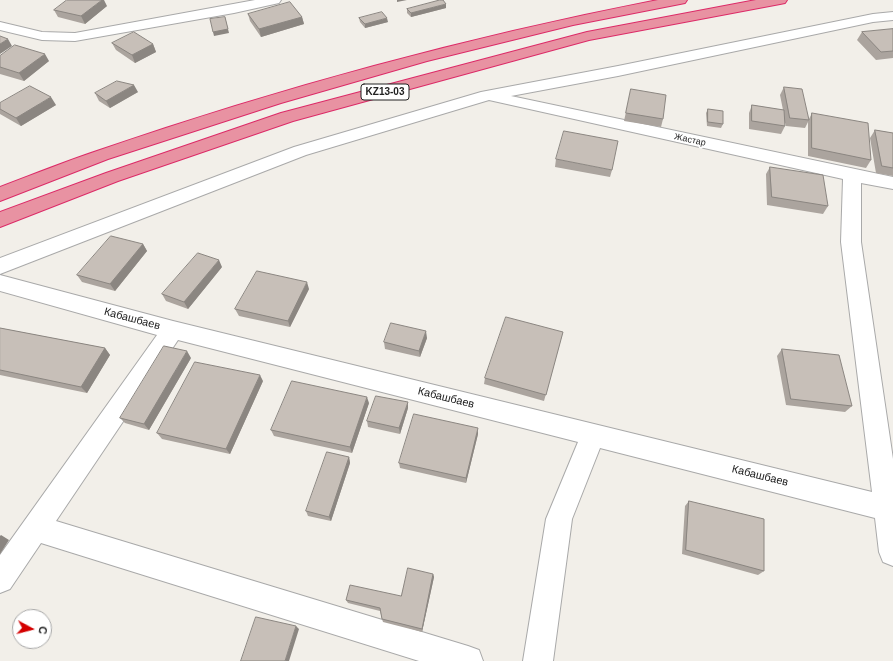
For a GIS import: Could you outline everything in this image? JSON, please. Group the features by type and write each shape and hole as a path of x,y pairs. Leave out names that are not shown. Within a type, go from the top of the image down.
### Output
{"highway":[{"name":"KZ13-03","path":"0,194 102,155 275,99 422,58 573,21 680,0"},
{"name":"KZ13-03","path":"0,220 112,177 287,118 588,36 780,0"}],"street":[{"path":"0,26 42,36 75,37 234,9 274,0"},
{"path":"0,266 300,151 487,96 618,71 873,18 893,16"},
{"name":"Жастар","path":"487,96 893,183"},
{"path":"852,175 851,242 890,509 893,552"},
{"name":"Кабашбаев","path":"0,283 173,330 890,509"},
{"path":"0,579 173,330"},
{"path":"538,661 559,519 593,435"},
{"path":"36,528 468,661"}],"building":[{"path":"67,0 102,0 81,16 54,10"},
{"path":"443,0 446,4 411,13 407,9"},
{"path":"290,2 302,17 259,29 248,14"},
{"path":"382,12 387,18 365,24 359,18"},
{"path":"225,17 228,29 213,32 210,19"},
{"path":"893,29 893,51 881,52 862,32"},
{"path":"134,32 153,44 132,55 112,43"},
{"path":"0,36 8,39 0,44"},
{"path":"15,45 45,54 19,73 0,67 0,56"},
{"path":"117,81 134,85 106,101 95,93"},
{"path":"30,86 51,97 16,118 0,109 0,103"},
{"path":"784,87 802,89 809,120 790,118"},
{"path":"631,89 666,95 663,119 626,113"},
{"path":"752,105 784,110 785,126 752,121"},
{"path":"708,109 723,111 723,124 708,122"},
{"path":"812,113 868,123 871,160 812,148"},
{"path":"875,130 893,133 893,168 882,166"},
{"path":"564,131 618,141 612,170 556,159"},
{"path":"770,167 823,175 828,206 772,197"},
{"path":"111,236 143,244 110,284 77,275"},
{"path":"198,253 219,260 184,302 162,294"},
{"path":"257,271 307,282 288,321 235,309"},
{"path":"506,317 563,332 546,395 485,378"},
{"path":"391,323 426,331 419,351 384,342"},
{"path":"0,328 105,348 81,387 0,370"},
{"path":"164,346 187,351 144,424 120,418"},
{"path":"782,349 839,355 852,406 791,399"},
{"path":"195,362 260,375 226,449 157,433"},
{"path":"292,381 367,397 350,447 271,430"},
{"path":"376,396 408,402 399,428 367,421"},
{"path":"414,414 478,428 466,478 399,463"},
{"path":"327,452 349,457 329,517 306,511"},
{"path":"689,501 764,519 764,571 686,550"},
{"path":"408,568 433,574 422,629 382,619 380,608 346,600 350,585 401,596"},
{"path":"256,617 296,626 285,661 241,661"}]}
